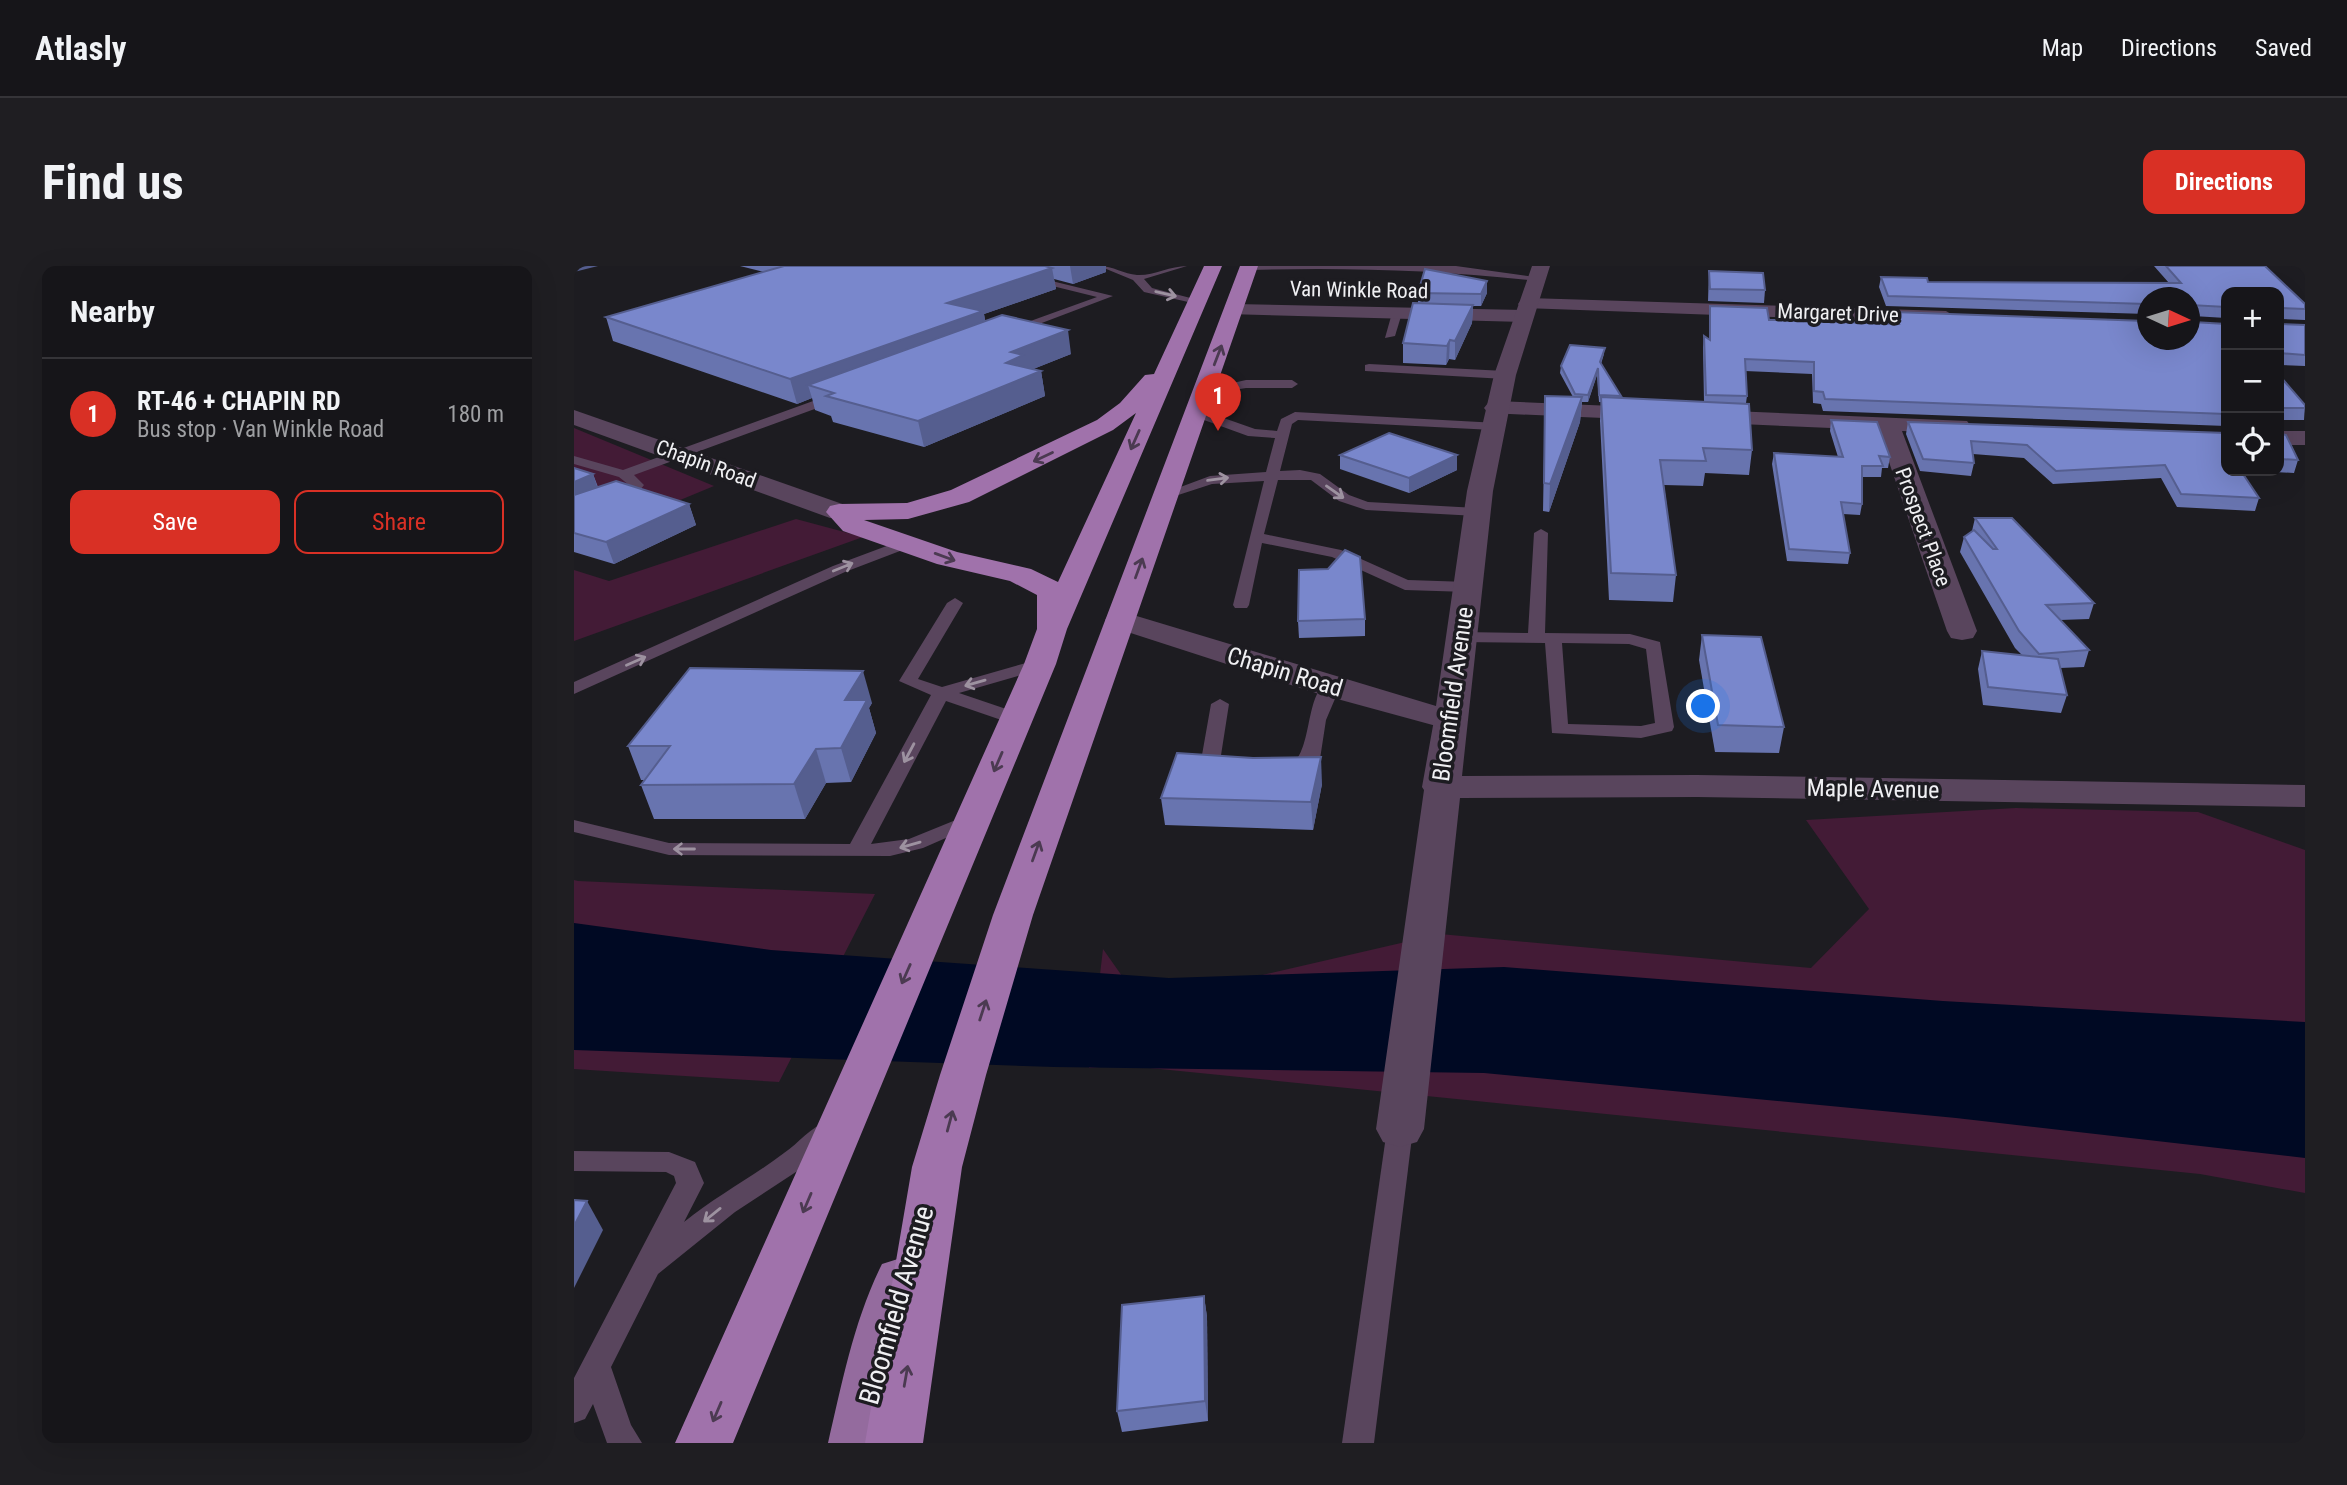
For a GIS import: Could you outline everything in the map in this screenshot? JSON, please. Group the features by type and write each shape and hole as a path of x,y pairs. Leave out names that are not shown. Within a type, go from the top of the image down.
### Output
{"highway":[{"path":"704,1443 1017,719 1052,629 1213,266"},
{"path":"894,1443 937,1167 963,1075 1013,915 1249,267"},
{"path":"839,512 908,510 960,496 1105,425 1128,408 1172,357"},
{"path":"839,512 853,525 960,562 1008,571 1044,584 1052,592 1052,629"}],"main road":[{"name":"Bloomfield Avenue","path":"857,1443 878,1350 937,1167"}],"street":[{"name":"Bloomfield Avenue","path":"1400,1129 1440,787 1477,512 1505,374 1539,272"},
{"name":"Van Winkle Road","path":"1234,310 1397,313 1526,310"},
{"name":"Margaret Drive","path":"1526,310 1962,317"},
{"name":"Chapin Road","path":"574,417 839,512"},
{"path":"1495,417 1981,426"},
{"name":"Prospect Place","path":"1887,423 1962,631"},
{"path":"2284,438 2305,438"},
{"name":"Chapin Road","path":"1120,620 1331,687 1451,720"},
{"name":"Maple Avenue","path":"1440,787 1697,786 2305,796"}],"lane":[{"path":"977,266 1108,296 993,338"},
{"path":"1104,266 1137,278 1148,290 1197,302"},
{"path":"1137,278 1182,266"},
{"path":"1249,267 1286,266"},
{"path":"1294,266 1473,268 1539,272"},
{"path":"1389,336 1397,313"},
{"path":"1369,368 1505,374"},
{"path":"1200,402 1246,384 1292,384"},
{"path":"624,474 853,390"},
{"path":"1200,402 1252,433 1283,435"},
{"path":"1241,605 1286,422 1295,416 1495,417"},
{"path":"574,460 624,474 637,485 632,491 574,514"},
{"path":"1166,495 1210,480 1272,475 1315,477 1344,498 1366,506 1477,512"},
{"path":"1461,637 1545,638 1630,639 1654,646 1665,727 1641,732 1559,729 1545,638 1541,533"},
{"path":"1256,537 1336,552 1405,585 1468,587"},
{"path":"574,689 839,569 908,543"},
{"path":"955,603 908,681 1017,719"},
{"path":"857,850 942,693 1040,664"},
{"path":"1270,775 1297,773 1310,759 1317,720 1331,687"},
{"path":"1220,704 1209,772 1235,775"},
{"path":"574,826 669,849 890,850 916,844 973,819"},
{"path":"646,1270 726,1205 793,1161 854,1094"},
{"path":"1358,1443 1400,1129"},
{"path":"574,1161 669,1162 685,1169 690,1183 574,1409"},
{"path":"596,1367 618,1432 626,1443"}],"shaded area":[{"path":"574,428 714,486 574,544"},
{"path":"796,519 863,537 574,641 574,570 609,581"},
{"path":"2016,808 2198,812 2305,850 2305,1193 2200,1174 1120,1065 1089,1068 1103,949 1141,1003 1440,934 1811,968 1869,909 1806,820"},
{"path":"574,880 875,894 779,1082 574,1069"}],"water":[{"path":"574,923 771,950 1169,978 1504,967 1943,1001 2305,1022 2305,1158 1956,1118 1484,1073 1054,1067 574,1050"}],"building":[{"path":"784,266 1052,268 947,303 983,311 790,379 606,317"},
{"path":"2166,266 2265,266 2305,304 2305,309 2284,308 2284,287 2221,287 2221,307 2200,306 2200,287 2137,287 2137,304 1888,296 1881,277 1927,278 1928,282 2181,283"},
{"path":"1425,269 1487,281 1481,294 1418,293"},
{"path":"1709,271 1763,273 1765,290 1710,289"},
{"path":"1413,303 1473,305 1455,341 1450,340 1447,346 1403,343"},
{"path":"1710,306 1767,308 1769,320 1899,324 1894,312 2137,321 2137,350 2200,350 2200,322 2221,324 2221,414 1825,399 1823,392 1814,391 1814,362 1745,359 1747,396 1706,395 1704,336 1710,340"},
{"path":"1002,315 1068,330 1011,352 1023,355 1006,363 1041,371 918,421 826,396 834,393 808,385"},
{"path":"2284,324 2305,325 2305,355 2284,353"},
{"path":"1570,345 1605,348 1600,362 1621,396 1599,395 1598,368 1588,395 1575,394 1561,366"},
{"path":"2284,381 2305,405 2305,408 2284,408"},
{"path":"1545,396 1582,397 1550,484 1544,483"},
{"path":"1601,397 1749,404 1752,450 1703,448 1706,461 1660,460 1676,575 1611,573"},
{"path":"1831,420 1877,422 1890,457 1879,456 1883,466 1862,466 1862,504 1841,502 1850,553 1789,549 1774,453 1843,457"},
{"path":"1908,422 2221,433 2221,476 2244,476 2259,498 2181,494 2165,465 2056,471 2027,445 1971,441 1974,463 1923,459"},
{"path":"1389,433 1457,455 1409,478 1340,455"},
{"path":"2284,434 2286,435 2298,460 2284,459"},
{"path":"574,468 593,474 574,482"},
{"path":"616,481 689,504 606,542 574,533 574,495"},
{"path":"1975,518 2012,518 2094,603 2046,605 2089,650 2039,654 2019,631 1964,537 1974,530 1993,549 1997,549"},
{"path":"1345,550 1360,557 1365,619 1298,621 1299,570 1328,569"},
{"path":"1702,635 1761,637 1784,727 1718,725"},
{"path":"1982,651 2058,659 2067,695 1988,687"},
{"path":"690,668 863,671 845,700 867,700 841,748 816,749 794,784 641,785 670,746 628,746"},
{"path":"1177,753 1253,758 1321,757 1311,802 1161,798"},
{"path":"574,1200 587,1201 574,1226"},
{"path":"1204,1296 1205,1401 1117,1411 1122,1305"}],"place":[{"name":"RT-46 + CHAPIN RD","path":"1218,431"}]}
